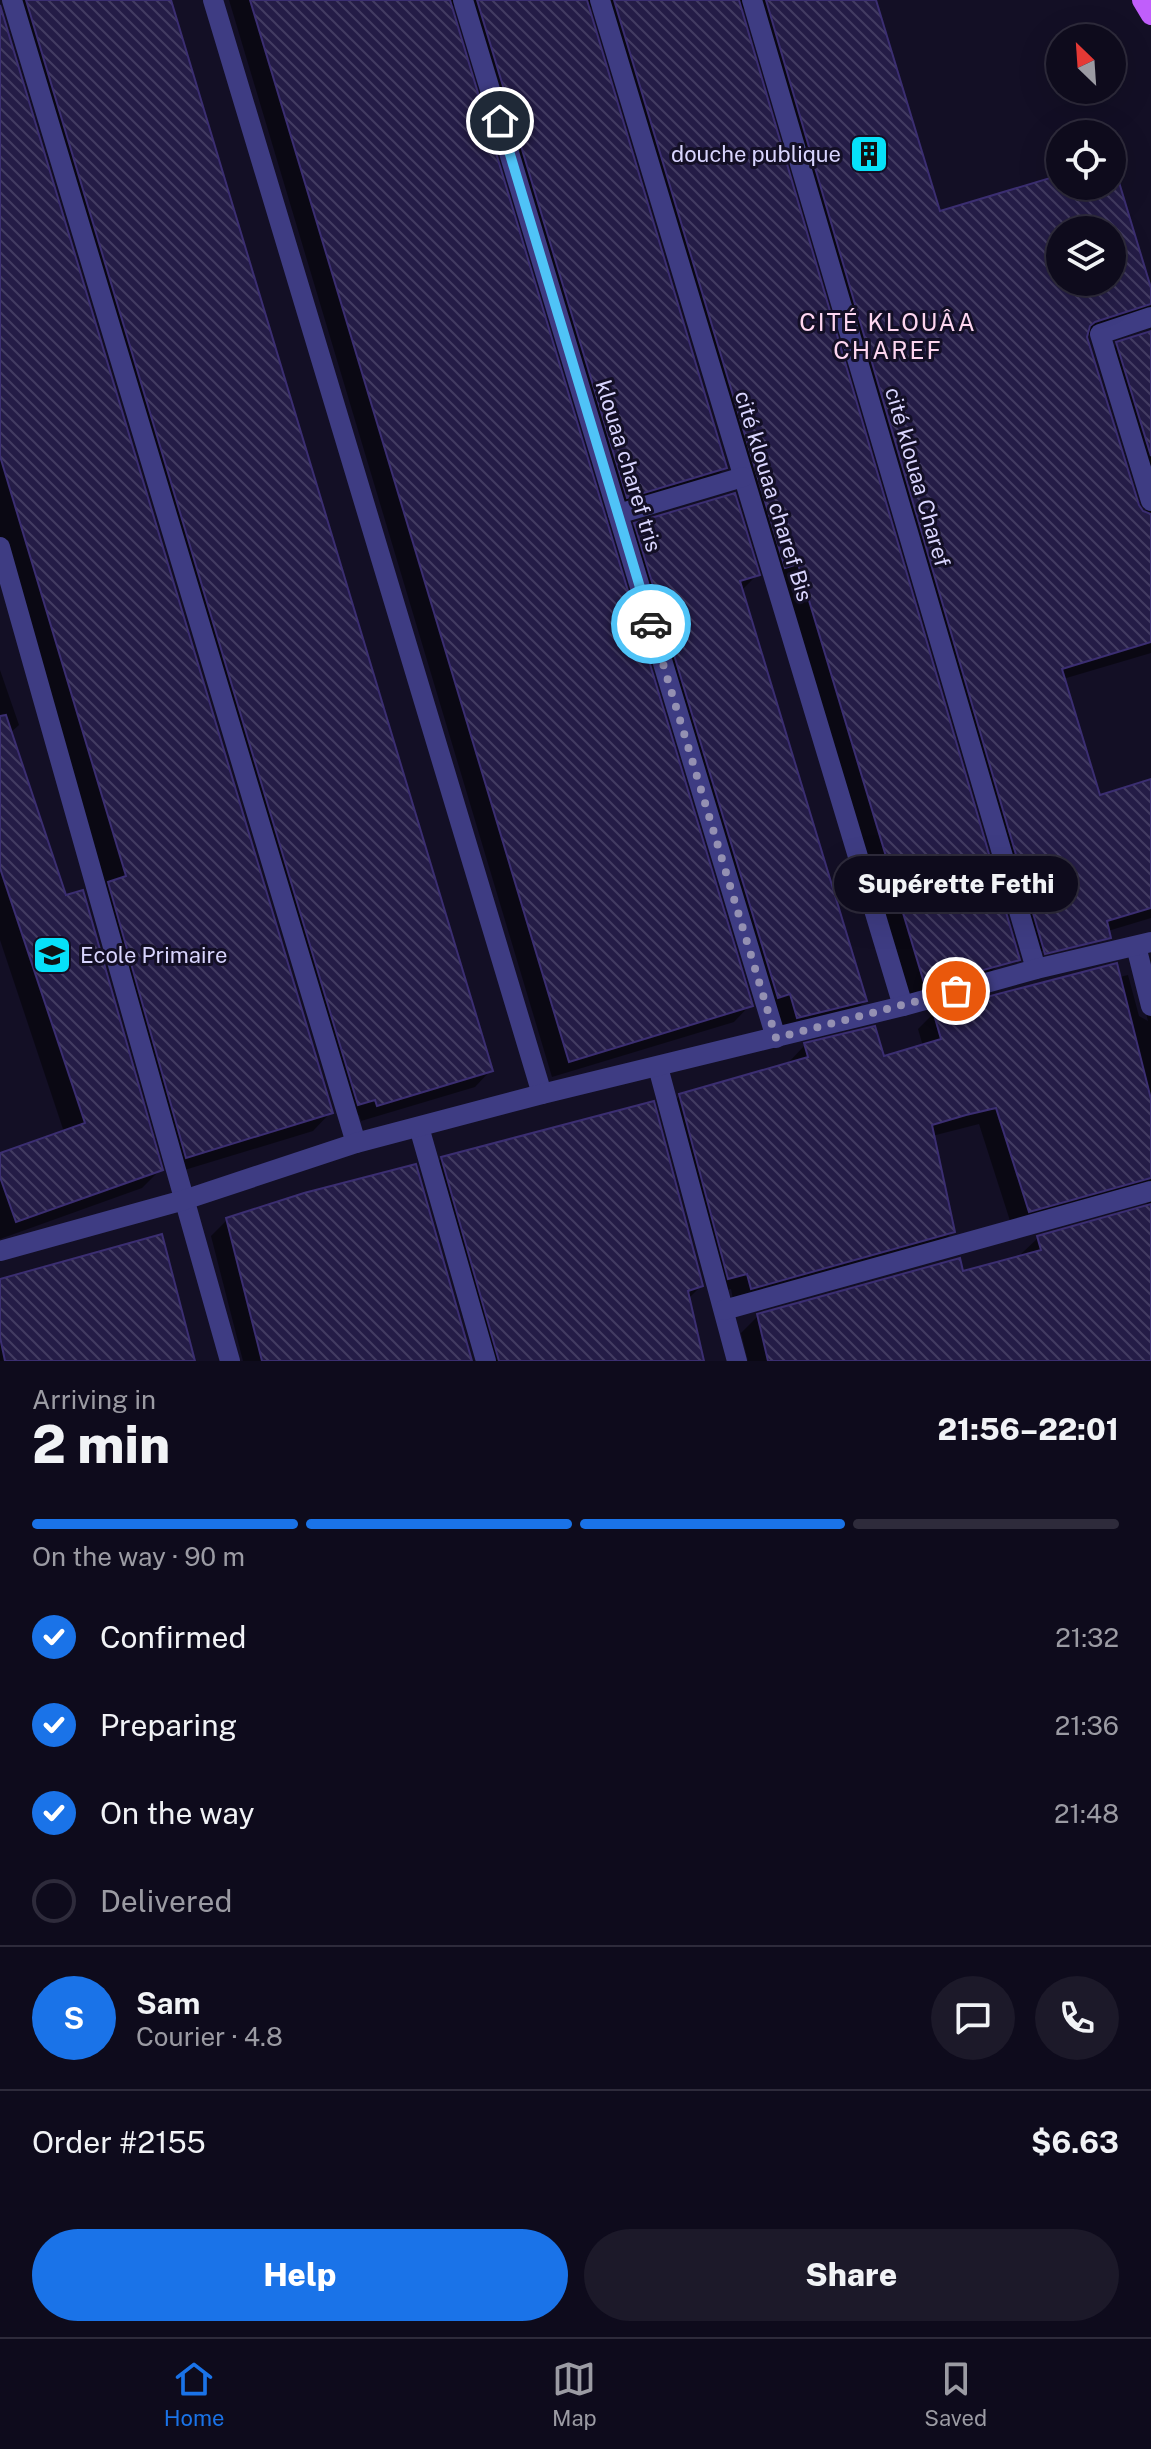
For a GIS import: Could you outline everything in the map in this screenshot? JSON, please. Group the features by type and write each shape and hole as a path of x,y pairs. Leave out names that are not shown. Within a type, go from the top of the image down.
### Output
{"main road":[{"path":"1142,0 1151,15"}],"street":[{"path":"12,0 356,1143"},
{"path":"213,0 542,1094"},
{"name":"klouaa charef tris","path":"463,0 776,1038"},
{"name":"cité klouaa charef Bis","path":"600,0 903,1006"},
{"name":"cité klouaa Charef","path":"752,0 1036,969"},
{"path":"1151,317 1100,334 1151,501"},
{"path":"618,514 743,477"},
{"path":"0,547 230,1361"},
{"path":"0,1251 184,1200 356,1143 1143,944 1151,1006"},
{"path":"658,1067 737,1361"},
{"path":"419,1127 486,1361"},
{"path":"724,1310 1151,1191"}],"building":[{"path":"26,0 171,0 493,1071 377,1106 375,1100 358,1105"},
{"path":"250,0 450,0 753,1006 569,1062"},
{"path":"477,0 587,0 727,468 627,498"},
{"path":"614,0 739,0 1020,960 925,986 798,564 785,568"},
{"path":"766,0 876,0 940,211 1046,179 1046,200 1124,200 1151,288 1151,304 1095,322 1090,326 1087,337 1139,505 1151,514 1151,642 1062,669 1100,795 1151,779 1151,908 1107,921 1111,938 1045,954"},
{"path":"0,5 333,1113 186,1158 108,882 126,876 0,456"},
{"path":"1151,331 1151,456 1116,342"},
{"path":"735,493 760,575 740,581 867,1001 797,1018 790,994 778,998 634,523"},
{"name":"Ecole Primaire","path":"6,715 66,895 83,890 163,1170 16,1222 0,1177 0,1153 85,1123 0,868 0,716"},
{"path":"1117,963 1151,1099 1151,1178 1029,1212 996,1108 966,1115 932,1125 955,1232 751,1289 747,1274 728,1279 679,1094 808,1057 804,1043 875,1026 884,1056 941,1039 933,1011"},
{"path":"654,1101 703,1286 688,1291 704,1361 499,1361 441,1157"},
{"path":"416,1164 472,1361 262,1361 226,1218 304,1193"},
{"path":"1151,1204 1151,1361 768,1361 757,1314 960,1258 963,1271 1041,1250 1037,1236"},
{"path":"162,1234 195,1361 5,1361 0,1337 0,1279"}],"way so far":[{"path":"651,624 776,1038 956,991"}],"place":[{"name":"douche publique","path":"869,154"},
{"name":"Ecole Primaire","path":"52,955"},
{"name":"Supérette Fethi","path":"956,991"}],"district":[{"name":"CITÉ KLOUÂA CHAREF","path":"888,336"}],"route":[{"path":"500,121 651,624"}]}
